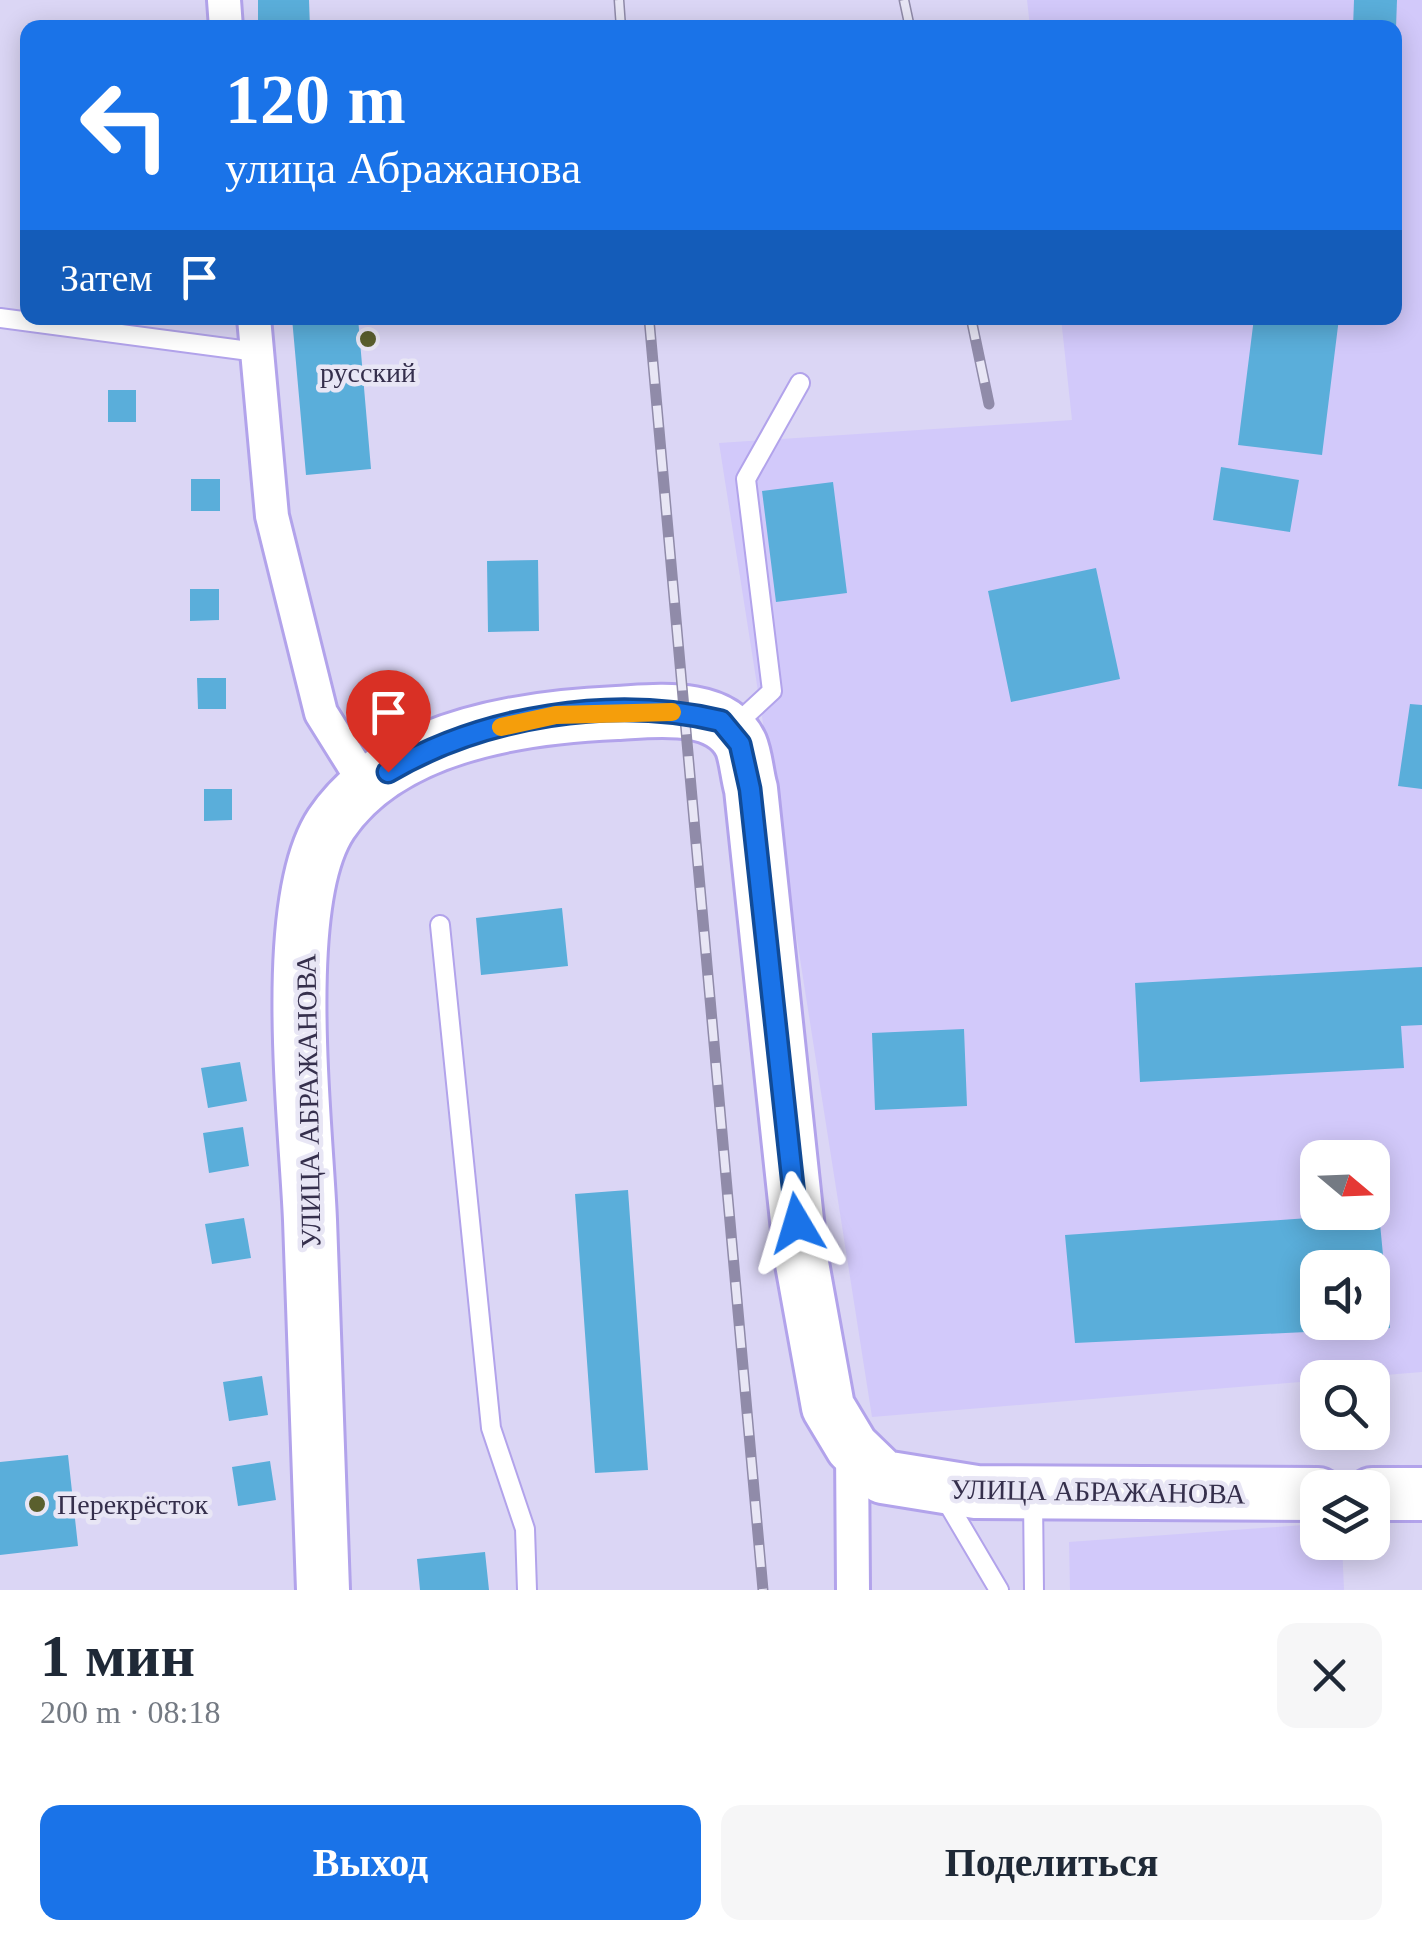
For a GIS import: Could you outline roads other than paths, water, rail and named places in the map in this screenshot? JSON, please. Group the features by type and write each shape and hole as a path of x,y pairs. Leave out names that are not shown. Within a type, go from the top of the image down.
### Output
{"main road":[{"name":"УЛИЦА АБРАЖАНОВА","path":"323,1590 301,973 316,862 330,825 366,785 409,760 475,732 556,715 687,713 721,721 740,744 750,789 801,1258 828,1408 852,1447 883,1476 939,1488 1300,1494"},
{"path":"1390,1494 1422,1494"}],"street":[{"path":"255,325 272,516 321,714 366,785"},
{"path":"852,1447 853,1590"}],"lane":[{"path":"53,325 257,352"},
{"path":"730,731 772,690 746,479 800,383"},
{"path":"440,925 491,1428 525,1529 527,1590"},
{"path":"939,1488 999,1590"},
{"path":"1033,1492 1034,1590"}],"railway":[{"path":"619,0 620,20"},
{"path":"904,0 908,20"},
{"path":"650,325 763,1590"},
{"path":"972,325 989,404"}],"place":[{"name":"русский","path":"368,339"},
{"name":"Перекрёсток","path":"37,1504"}]}
